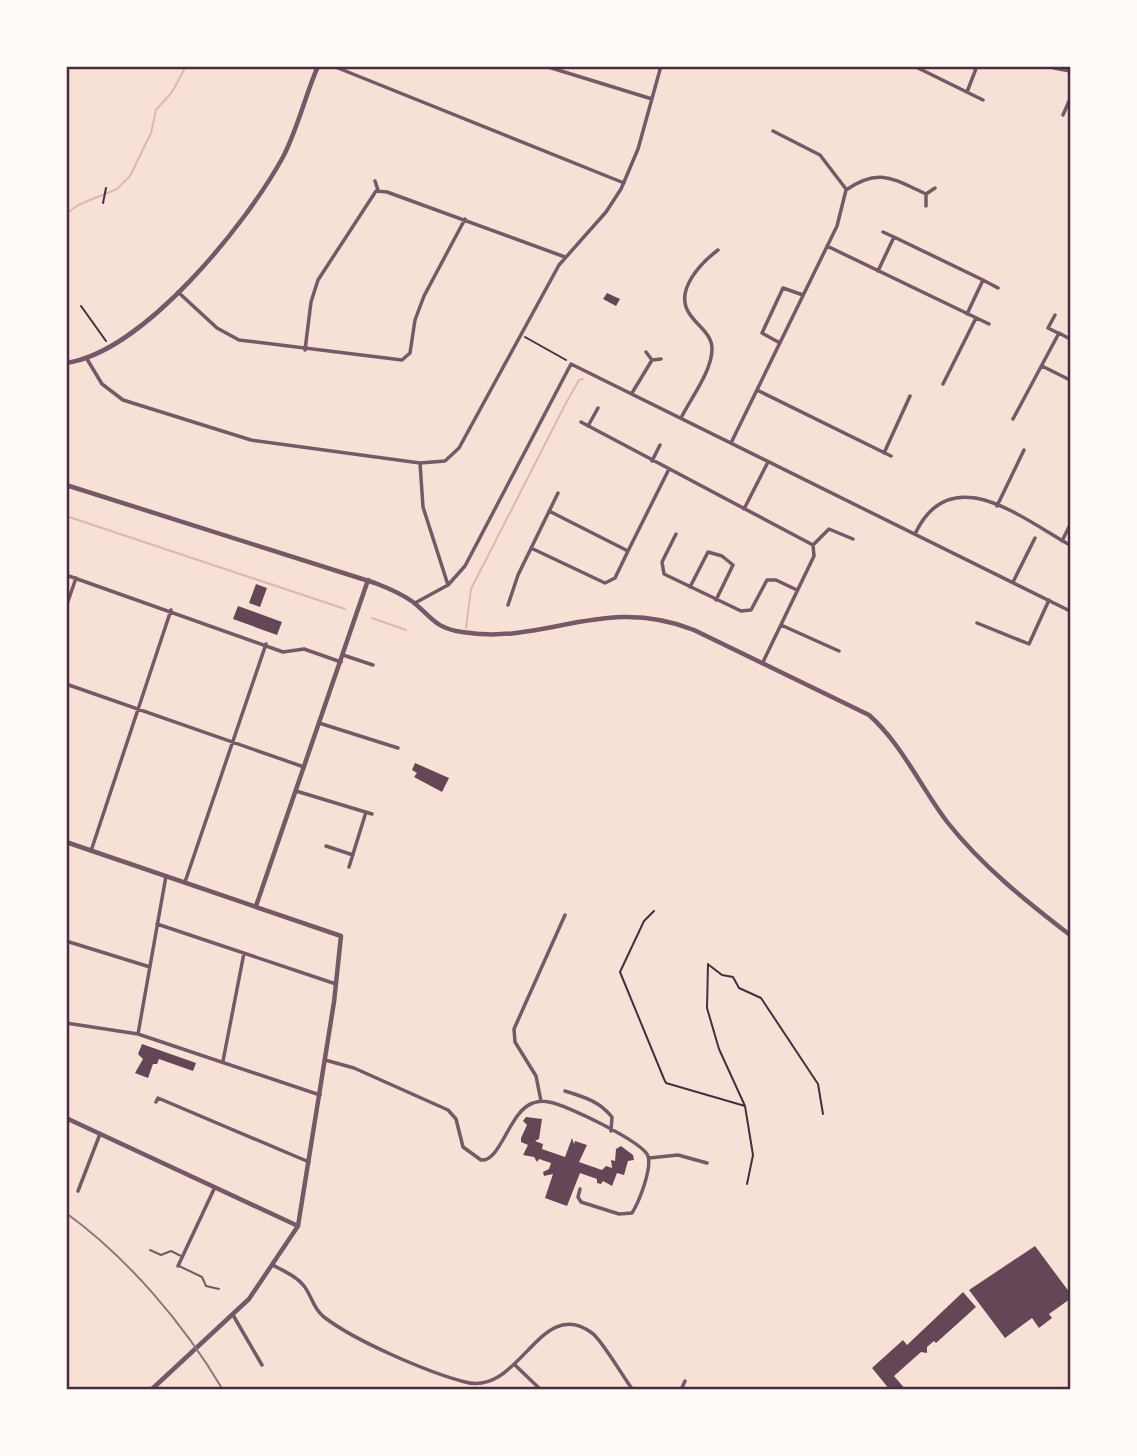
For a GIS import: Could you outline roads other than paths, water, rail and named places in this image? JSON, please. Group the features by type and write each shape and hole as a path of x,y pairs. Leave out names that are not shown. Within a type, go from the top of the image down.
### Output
{"street":[{"path":"66,363 87,359 111,348 146,322 233,230 278,165 318,66"},
{"path":"334,66 624,183"},
{"path":"545,66 652,99"},
{"path":"87,359 97,378 108,389 143,407 261,442 420,463 440,463 456,452 565,257 609,208 624,183 661,66"},
{"path":"914,66 983,100"},
{"path":"967,92 977,66"},
{"path":"1054,68 1070,71"},
{"path":"1063,115 1069,107 1070,99"},
{"path":"773,131 820,156 846,190"},
{"path":"731,443 839,220 846,190 866,178 881,176 926,194"},
{"path":"375,181 378,191"},
{"path":"926,194 935,188"},
{"path":"305,349 311,302 318,280 378,191"},
{"path":"378,191 465,219 565,257"},
{"path":"926,194 926,206"},
{"path":"177,292 210,323 231,337 255,343 397,361 408,357 419,306 465,219"},
{"path":"883,232 998,288"},
{"path":"878,271 894,237"},
{"path":"827,246 989,324"},
{"path":"681,418 710,359 712,349 707,335 688,313 685,298 698,267 718,250"},
{"path":"967,314 983,280"},
{"path":"780,343 762,333 783,288 803,295"},
{"path":"1055,315 1048,328 1070,339"},
{"path":"943,384 976,318"},
{"path":"1013,419 1059,333"},
{"path":"646,352 652,360"},
{"path":"652,360 661,359"},
{"path":"632,393 652,360"},
{"path":"415,603 448,585 469,559 571,364 1070,611"},
{"path":"1042,366 1070,380"},
{"path":"757,390 891,456"},
{"path":"884,453 911,396"},
{"path":"588,426 598,408"},
{"path":"581,422 668,471 813,545"},
{"path":"652,461 660,445"},
{"path":"997,506 1024,450"},
{"path":"744,509 768,462"},
{"path":"420,463 423,507 448,585"},
{"path":"531,548 606,583 615,578 668,471"},
{"path":"66,485 368,580 415,603 422,613 439,625 455,631 479,634 587,619 653,617 683,626 848,702 874,719 896,745 934,804 968,846 1006,885 1070,935"},
{"path":"508,606 531,548 558,493"},
{"path":"915,534 927,511 948,499 973,496 1070,545"},
{"path":"549,511 628,551"},
{"path":"1062,541 1070,525"},
{"path":"813,545 829,529 853,539"},
{"path":"676,534 662,562 662,570 716,600 746,612 754,605 767,580 776,580 797,590"},
{"path":"1013,582 1035,538"},
{"path":"763,662 814,556 813,545"},
{"path":"690,587 708,552 730,560 733,565 716,600"},
{"path":"66,575 286,652 304,649 341,662"},
{"path":"66,607 76,578"},
{"path":"256,906 368,580"},
{"path":"977,623 1029,644 1049,600"},
{"path":"91,851 170,610"},
{"path":"781,625 839,651"},
{"path":"185,882 266,644"},
{"path":"343,655 373,665"},
{"path":"66,684 304,767"},
{"path":"319,723 398,748"},
{"path":"296,791 369,813 349,867"},
{"path":"66,842 339,934 336,984 298,1226 249,1299 151,1390"},
{"path":"326,846 353,855"},
{"path":"138,1034 166,876"},
{"path":"541,1101 536,1076 515,1042 514,1029 565,915"},
{"path":"157,924 336,984"},
{"path":"66,941 150,967"},
{"path":"222,1062 244,954"},
{"path":"66,1023 138,1034 320,1095"},
{"path":"325,1060 354,1068 448,1110 456,1119 463,1147 481,1160 493,1156 519,1111 541,1101 559,1105 640,1145 649,1158"},
{"path":"565,1091 596,1101 612,1117 611,1131"},
{"path":"156,1102 158,1098 309,1162"},
{"path":"66,1118 298,1226"},
{"path":"78,1191 100,1132"},
{"path":"649,1158 678,1155 707,1163"},
{"path":"580,1189 578,1197 581,1202 619,1214 632,1213 649,1158"},
{"path":"178,1266 215,1187"},
{"path":"273,1265 303,1284 316,1309 325,1318 436,1372 467,1383 483,1383 502,1376 551,1329 578,1326 595,1336 634,1390"},
{"path":"233,1315 262,1364"},
{"path":"515,1364 541,1390"},
{"path":"681,1390 685,1381"}],"lane":[{"path":"150,1250 160,1255 171,1251 182,1257"},
{"path":"178,1266 202,1277 206,1286 219,1289"}],"waterway":[{"path":"66,214 78,205 117,189 130,176 151,133 156,110 172,92 186,66"},
{"path":"466,628 471,589 566,403 579,380 583,379"},
{"path":"66,516 345,609"},
{"path":"372,618 406,630"}],"railway":[{"path":"66,1213 133,1271 173,1317 223,1390"}]}
